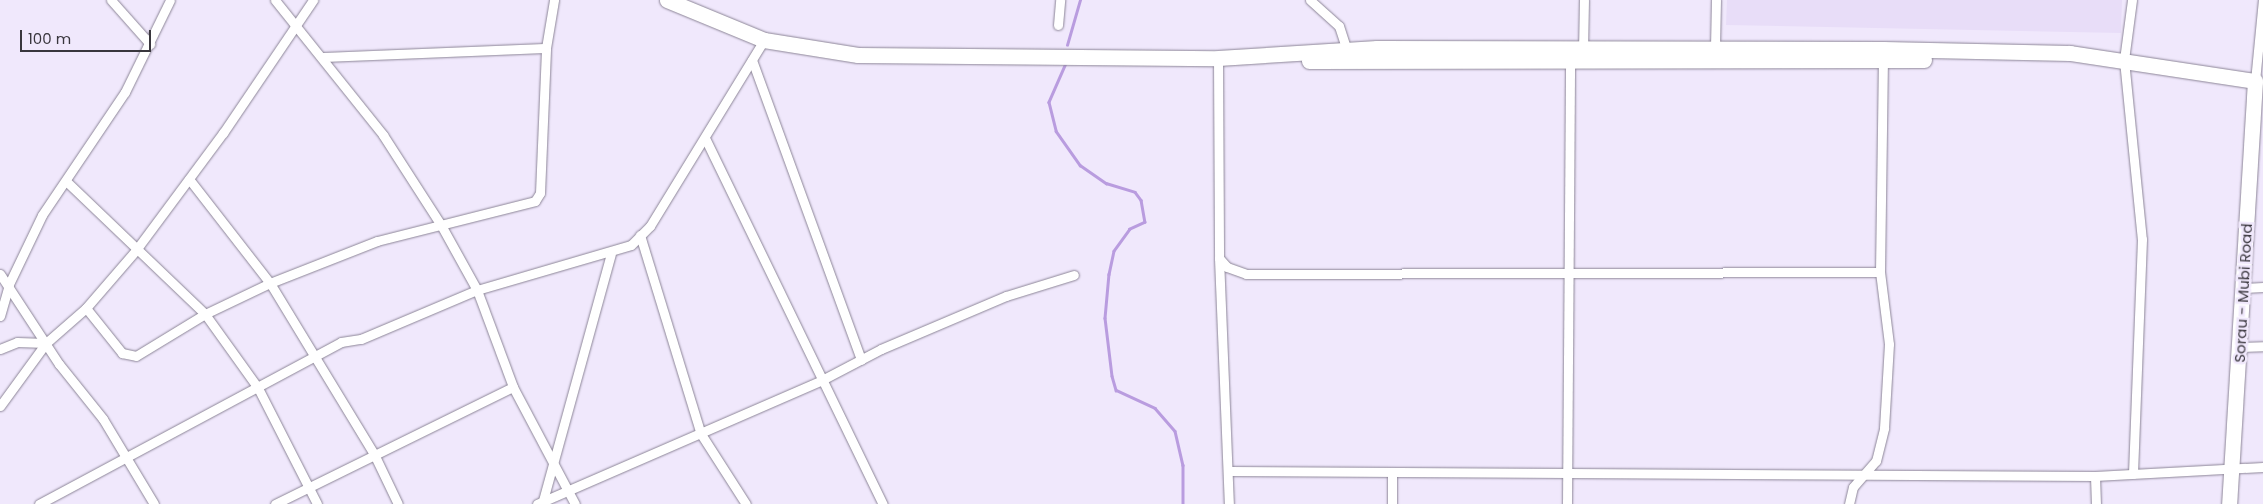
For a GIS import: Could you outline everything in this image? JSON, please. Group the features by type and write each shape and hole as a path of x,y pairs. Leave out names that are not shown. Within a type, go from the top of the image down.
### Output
{"main road":[{"path":"667,0 764,40 858,55 1218,58 1347,50 1883,54"},
{"path":"1270,56 1303,61 1715,47 1883,54 2124,60 2255,81"},
{"name":"Sorau - Mubi Road","path":"2229,504 2244,288 2255,81"}],"street":[{"path":"111,0 150,44"},
{"path":"0,316 9,284 42,215 66,181 150,44 170,0"},
{"path":"274,0 296,22 383,135 441,225 477,290 513,387 575,504"},
{"path":"0,406 46,343 86,308 136,250 189,179 313,0"},
{"path":"86,308 128,356 136,356 205,314 270,283 377,241 538,198 546,48 554,0"},
{"path":"1058,25 1060,0"},
{"path":"1310,0 1339,26 1347,50"},
{"path":"1566,504 1568,273 1576,53 1584,0"},
{"path":"1715,47 1716,0"},
{"path":"2132,0 2124,60 2142,239 2133,474"},
{"path":"2255,81 2263,0"},
{"path":"40,504 258,388 315,354 477,290 611,254 640,236 704,138 764,40"},
{"path":"322,57 546,48"},
{"path":"1849,504 1862,475 1876,461 1884,428 1888,327 1880,272 1883,54"},
{"path":"1218,58 1219,258 1230,471 1229,504"},
{"path":"752,60 861,360"},
{"path":"704,138 820,381 883,504"},
{"path":"189,179 270,283 315,354 374,454 398,504"},
{"path":"66,181 205,314 258,388 311,487 317,504"},
{"path":"640,236 701,434 746,504"},
{"path":"541,503 611,254"},
{"path":"1219,258 1246,274 1880,272"},
{"path":"0,274 9,284 46,343 129,458 154,504"},
{"path":"541,503 701,434 1006,296 1074,275"},
{"path":"2244,288 2263,287"},
{"path":"0,348 17,342 46,343"},
{"path":"2240,346 2263,346"},
{"path":"274,504 513,387"},
{"path":"1230,471 1567,476 2095,476 2263,467"},
{"path":"1392,472 1392,504"},
{"path":"2095,476 2096,504"}],"shaded area":[{"path":"1727,0 2122,0 2121,33 1726,25"}],"waterway":[{"path":"1067,45 1080,0"},
{"path":"1067,61 1049,102 1056,131 1080,165 1106,183 1135,192 1141,200 1145,222 1130,229 1114,251 1109,274 1105,318 1112,376 1116,390 1155,408 1175,431 1183,465 1183,504"}]}
